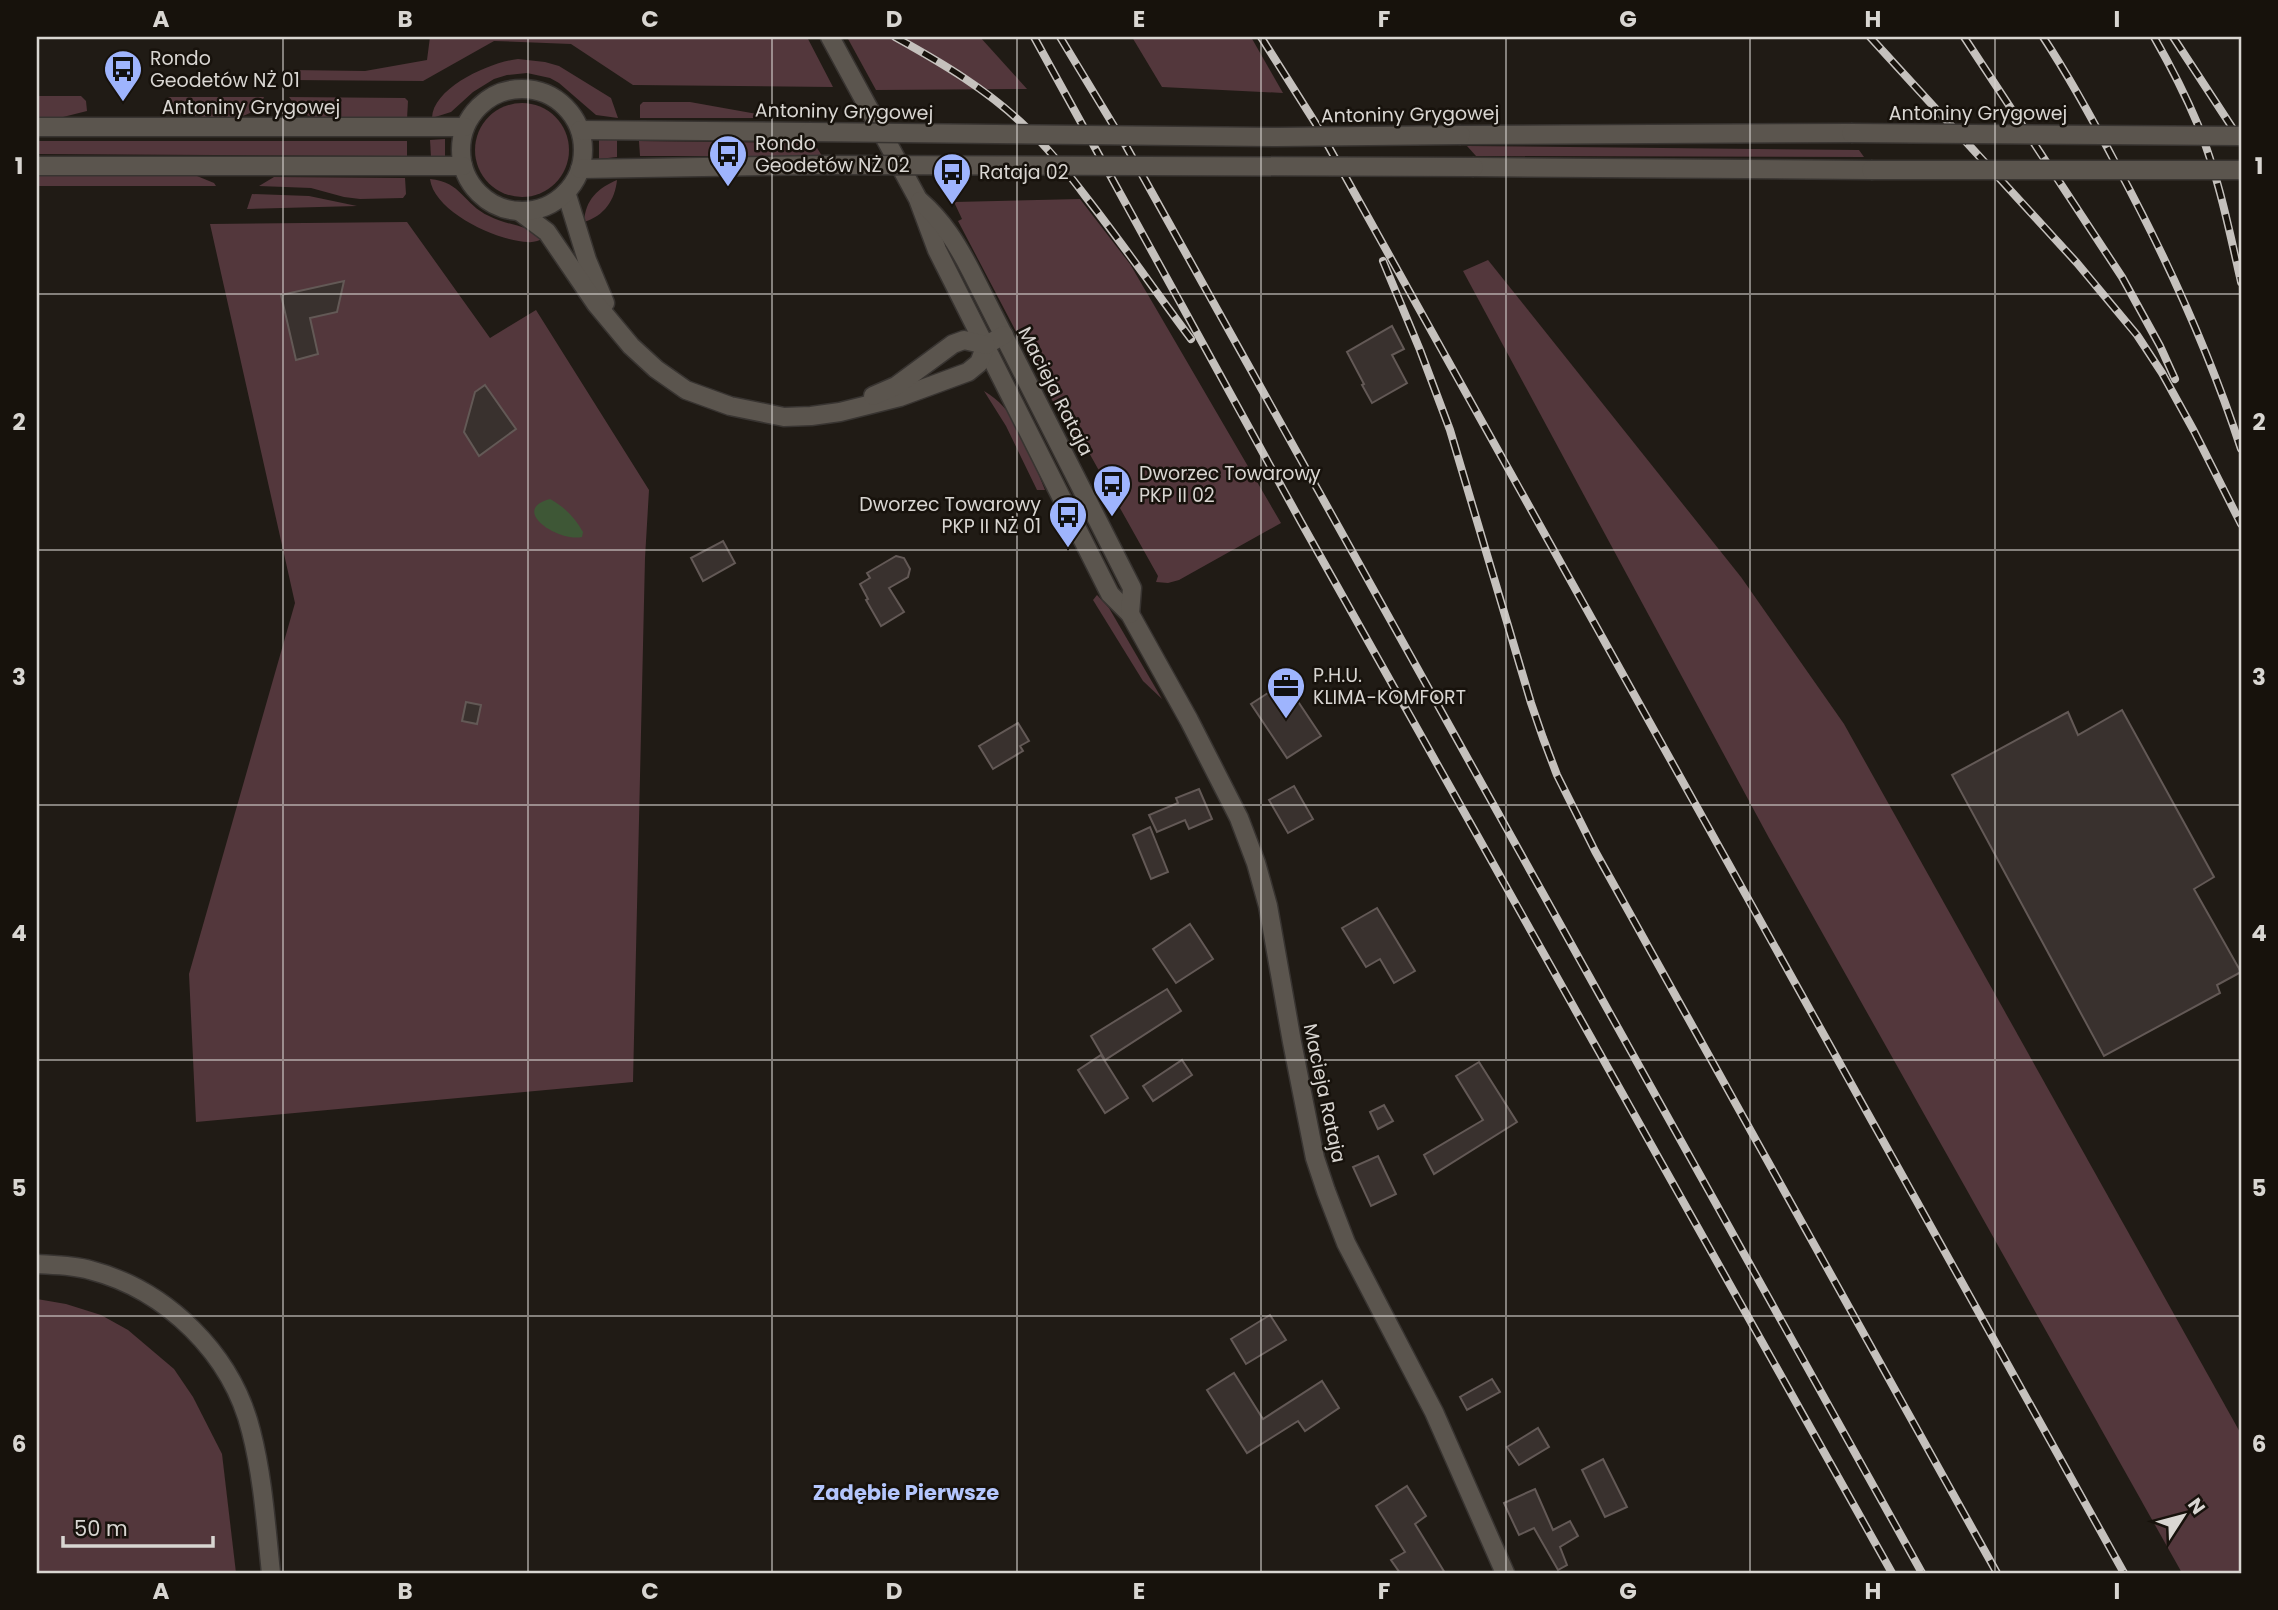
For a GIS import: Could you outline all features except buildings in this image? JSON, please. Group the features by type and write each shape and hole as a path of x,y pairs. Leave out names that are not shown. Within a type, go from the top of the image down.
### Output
{"street":[{"name":"Macieja Rataja","path":"830,37 918,199 937,250 1110,594 1130,614 1227,792 1256,863 1268,906 1315,1158 1337,1220 1434,1412 1505,1573"},
{"path":"523,89 541,92 558,100 571,113 580,130 583,156 575,181 556,201 539,209 519,211 501,207 484,198 471,184 463,166 461,146 465,127 474,111 488,99 505,91 523,89"},
{"name":"Antoniny Grygowej","path":"37,127 465,127"},
{"name":"Antoniny Grygowej","path":"580,130 1278,137 1851,133 2241,136"},
{"path":"580,169 827,165 2241,170"},
{"path":"37,166 463,166"},
{"path":"566,192 587,260 617,329"},
{"name":"Macieja Rataja","path":"918,199 938,217 956,241 1132,588 1130,614"},
{"path":"519,211 547,232 596,304 631,346 656,369 686,390 730,406 784,417 811,416 840,412 900,397 968,372 979,363 986,345 1004,335"},
{"path":"840,412 896,386 953,344 964,340 986,345"},
{"path":"37,1264 89,1269 150,1296 188,1325 221,1363 236,1389 251,1430 271,1573"}],"shaded area":[{"path":"430,37 807,37 833,87 633,85 571,44 494,41 423,81 290,80 291,70 365,71 427,60"},
{"path":"847,37 980,37 1027,89 876,90"},
{"path":"1132,37 1251,37 1283,93 1162,87"},
{"path":"518,59 559,66 611,98 618,118 596,115 559,83 527,73 494,79 473,92 451,112 432,118 442,96 465,78 493,65"},
{"path":"37,96 81,96 86,101 87,111 59,118 37,119"},
{"path":"169,97 264,97 257,108 246,115 219,119 163,110 163,103"},
{"path":"289,97 405,98 408,101 407,119 315,118 301,113"},
{"path":"643,102 690,102 757,114 757,118 640,118 640,105"},
{"path":"522,103 540,107 555,117 565,132 569,150 565,168 555,183 540,193 522,197 504,193 489,183 479,168 475,150 479,132 489,117 504,107"},
{"path":"599,138 617,140 617,157 599,159"},
{"path":"445,139 445,158 431,157 430,140"},
{"path":"37,141 407,141 407,156 37,154"},
{"path":"639,141 814,143 822,156 640,156"},
{"path":"1467,146 1859,150 1864,157 1476,156"},
{"path":"37,176 197,176 216,186 37,186"},
{"path":"274,177 405,178 406,194 403,198 360,199 311,188 259,186"},
{"path":"430,179 449,184 473,206 489,216 531,230 544,239 530,242 515,240 469,223 443,203 434,191"},
{"path":"617,180 614,194 607,206 597,216 584,222 590,201 604,187"},
{"path":"252,194 309,196 357,206 247,209"},
{"path":"1080,199 1130,264 1281,523 1179,580 1168,583 1156,582 1158,576 1083,442 1062,419 958,221 962,219 954,202"},
{"path":"407,222 490,338 536,310 649,490 645,558 633,1082 196,1122 189,974 295,603 210,224"},
{"path":"1488,260 1741,577 1844,724 2241,1434 2241,1573 2182,1573 1769,838 1463,271"},
{"path":"984,391 1006,410 1015,422 1045,490 1037,490 1006,426"},
{"path":"550,499 573,518 583,532 582,537 561,535 542,524 536,517 534,510 539,504"},
{"path":"1097,595 1109,608 1162,699 1143,681 1093,600"},
{"path":"37,1299 66,1304 101,1315 128,1330 174,1369 193,1397 222,1454 236,1573 37,1573"}],"railway":[{"path":"895,37 980,89 1035,136 1113,232 1191,339"},
{"path":"1034,37 1301,522 1892,1573"},
{"path":"1060,37 1126,146 1922,1573"},
{"path":"1261,37 1316,124 2124,1573"},
{"path":"1870,37 2077,263 2137,335 2194,431 2241,524"},
{"path":"1964,37 2122,277 2175,379"},
{"path":"2043,37 2100,133 2169,270 2201,340 2241,449"},
{"path":"2154,37 2183,91 2205,144 2241,282"},
{"path":"2173,37 2241,141"},
{"path":"1383,261 1450,430 1531,703 1557,775 1595,851 1997,1573"}],"place":[{"name":"Rondo Geodetów NŻ 01","path":"123,103"},
{"name":"Rondo Geodetów NŻ 02","path":"728,188"},
{"name":"Rataja 02","path":"952,206"},
{"name":"Dworzec Towarowy PKP II 02","path":"1112,518"},
{"name":"Dworzec Towarowy PKP II NŻ 01","path":"1068,549"},
{"name":"P.H.U. KLIMA-KOMFORT","path":"1286,720"}],"district":[{"name":"Zadębie Pierwsze","path":"906,1493"}]}
